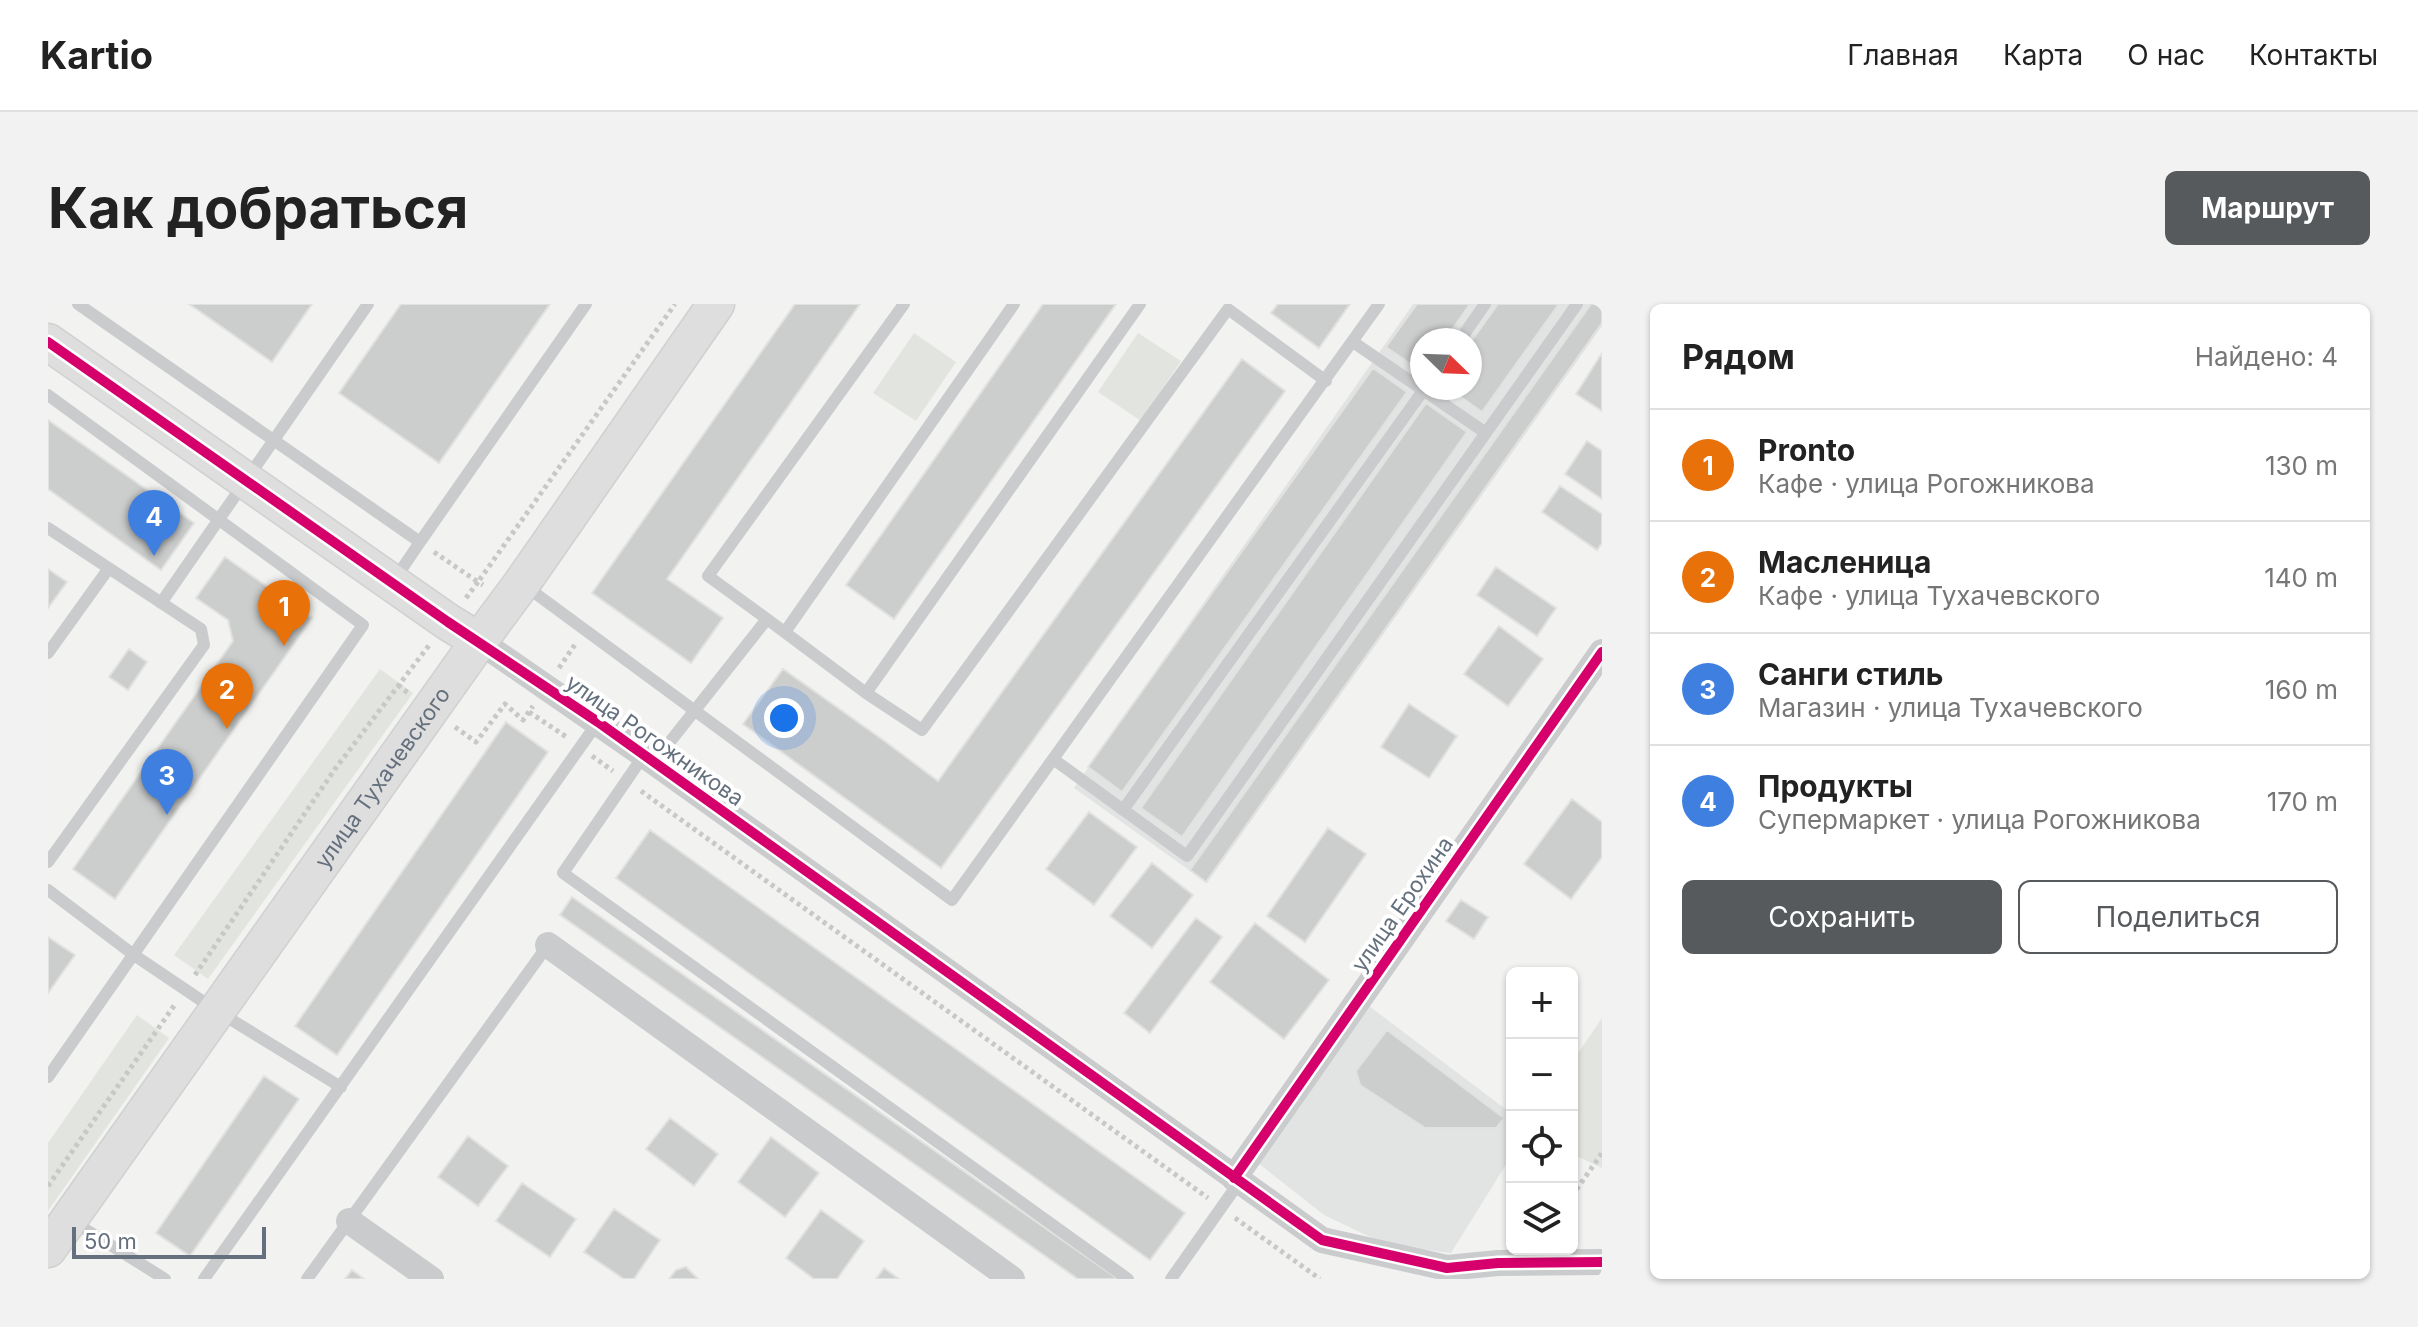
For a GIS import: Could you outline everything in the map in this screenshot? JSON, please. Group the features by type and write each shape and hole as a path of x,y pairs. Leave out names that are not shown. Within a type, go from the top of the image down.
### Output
{"main road":[{"name":"улица Тухачевского","path":"48,1249 522,583 716,304"},
{"name":"улица Рогожникова","path":"48,342 479,641"}],"street":[{"name":"улица Рогожникова","path":"479,641 598,722 1322,1240 1447,1268 1498,1263 1602,1262"},
{"name":"улица Ерохина","path":"1237,1179 1602,652"},
{"path":"548,945 1012,1279"},
{"path":"349,1221 431,1279"}],"lane":[{"path":"78,304 420,542"},
{"path":"161,603 368,304"},
{"path":"392,583 586,304"},
{"path":"904,304 708,576 866,693 922,730 1230,306 1326,381"},
{"path":"785,632 1014,304"},
{"path":"866,693 1140,304"},
{"path":"522,583 952,900 1379,304"},
{"path":"1468,328 1485,304"},
{"path":"1053,759 1187,856 1577,304"},
{"path":"1353,342 1410,379"},
{"path":"48,395 363,625 48,1077"},
{"path":"1123,810 1417,400"},
{"path":"1440,400 1486,433"},
{"path":"48,528 201,629 204,645 48,862"},
{"path":"48,653 109,568"},
{"path":"767,619 695,711 626,781 563,873 1128,1279"},
{"path":"204,1279 598,722"},
{"path":"48,890 134,955 217,1011 341,1087"},
{"path":"307,1279 548,945"},
{"path":"1171,1279 1222,1208 1237,1179"},
{"path":"69,1219 165,1279"}],"path":[{"path":"420,542 478,582 675,304"},
{"path":"48,1186 335,769 398,685"},
{"path":"529,712 1320,1279"},
{"path":"1578,1187 1602,1153"},
{"path":"1578,1201 1602,1167"}],"shaded area":[{"path":"1413,304 1602,304 1602,326 1207,883 1074,788"},
{"path":"914,333 956,362 916,421 873,393"},
{"path":"1138,333 1181,361 1141,421 1098,392"},
{"path":"380,669 413,693 208,979 174,955"},
{"path":"1369,1006 1506,1109 1506,1165 1451,1253 1387,1245 1324,1215 1258,1163"},
{"path":"137,1015 169,1038 48,1211 48,1143"},
{"path":"1602,1018 1602,1168 1578,1157 1578,1053"}],"building":[{"path":"189,304 312,304 272,362"},
{"path":"401,304 550,304 439,463 339,393"},
{"path":"795,304 860,304 667,579 723,618 691,663 592,593"},
{"path":"1043,304 1116,304 894,619 846,585"},
{"path":"1278,304 1350,304 1319,348 1271,313"},
{"path":"1417,304 1470,304 1453,328 1410,328 1410,364 1386,347"},
{"path":"1498,304 1559,304 1482,412 1465,400 1482,400 1481,328"},
{"path":"1591,304 1602,304 1602,323 1206,882 1190,870"},
{"path":"1602,353 1602,411 1576,394"},
{"path":"1242,359 1285,391 941,868 743,724 783,669 938,781"},
{"path":"1373,368 1407,392 1122,792 1088,767"},
{"path":"1426,403 1467,432 1182,837 1141,808"},
{"path":"48,420 194,523 161,570 48,489"},
{"path":"1587,441 1602,451 1602,499 1565,474"},
{"path":"1560,486 1602,514 1602,543 1597,550 1542,512"},
{"path":"225,557 312,618 115,899 73,869 233,641 228,620 196,598"},
{"path":"1496,567 1556,608 1537,636 1477,595"},
{"path":"48,569 67,582 48,608"},
{"path":"1499,626 1543,659 1508,706 1464,674"},
{"path":"129,649 147,662 128,690 109,677"},
{"path":"1409,704 1457,736 1429,778 1381,747"},
{"path":"506,722 548,752 337,1055 295,1026"},
{"path":"1572,799 1602,822 1602,857 1571,899 1524,864"},
{"path":"1089,812 1137,847 1094,905 1046,869"},
{"path":"1328,828 1366,854 1305,942 1267,916"},
{"path":"650,830 1185,1213 1150,1260 616,878"},
{"path":"1152,863 1193,895 1152,948 1110,916"},
{"path":"572,897 1118,1279 1078,1279 560,915"},
{"path":"1461,900 1488,917 1474,939 1446,921"},
{"path":"1196,918 1222,937 1150,1033 1124,1013"},
{"path":"1255,923 1329,980 1284,1039 1210,982"},
{"path":"48,937 75,955 48,993"},
{"path":"1387,1030 1504,1118 1496,1128 1425,1128 1360,1085 1356,1071"},
{"path":"264,1076 299,1099 190,1256 156,1233"},
{"path":"670,1118 718,1154 694,1186 646,1149"},
{"path":"468,1136 508,1166 478,1206 438,1177"},
{"path":"771,1137 819,1173 785,1217 738,1182"},
{"path":"522,1183 576,1219 550,1257 496,1221"},
{"path":"614,1209 660,1240 634,1279 624,1279 584,1252"},
{"path":"821,1210 864,1241 837,1279 814,1279 786,1258"},
{"path":"686,1267 698,1279 669,1279 676,1270"},
{"path":"884,1268 899,1279 876,1279"},
{"path":"352,1270 364,1279 345,1279"}],"cycle path":[{"path":"48,342 448,622 598,722 1322,1240 1447,1268 1498,1263 1602,1262"},
{"path":"1234,1178 1602,652"}],"place":[{"name":"Продукты","path":"154,556"},
{"name":"Pronto","path":"284,646"},
{"name":"Масленица","path":"227,729"},
{"name":"Санги стиль","path":"167,815"}]}
